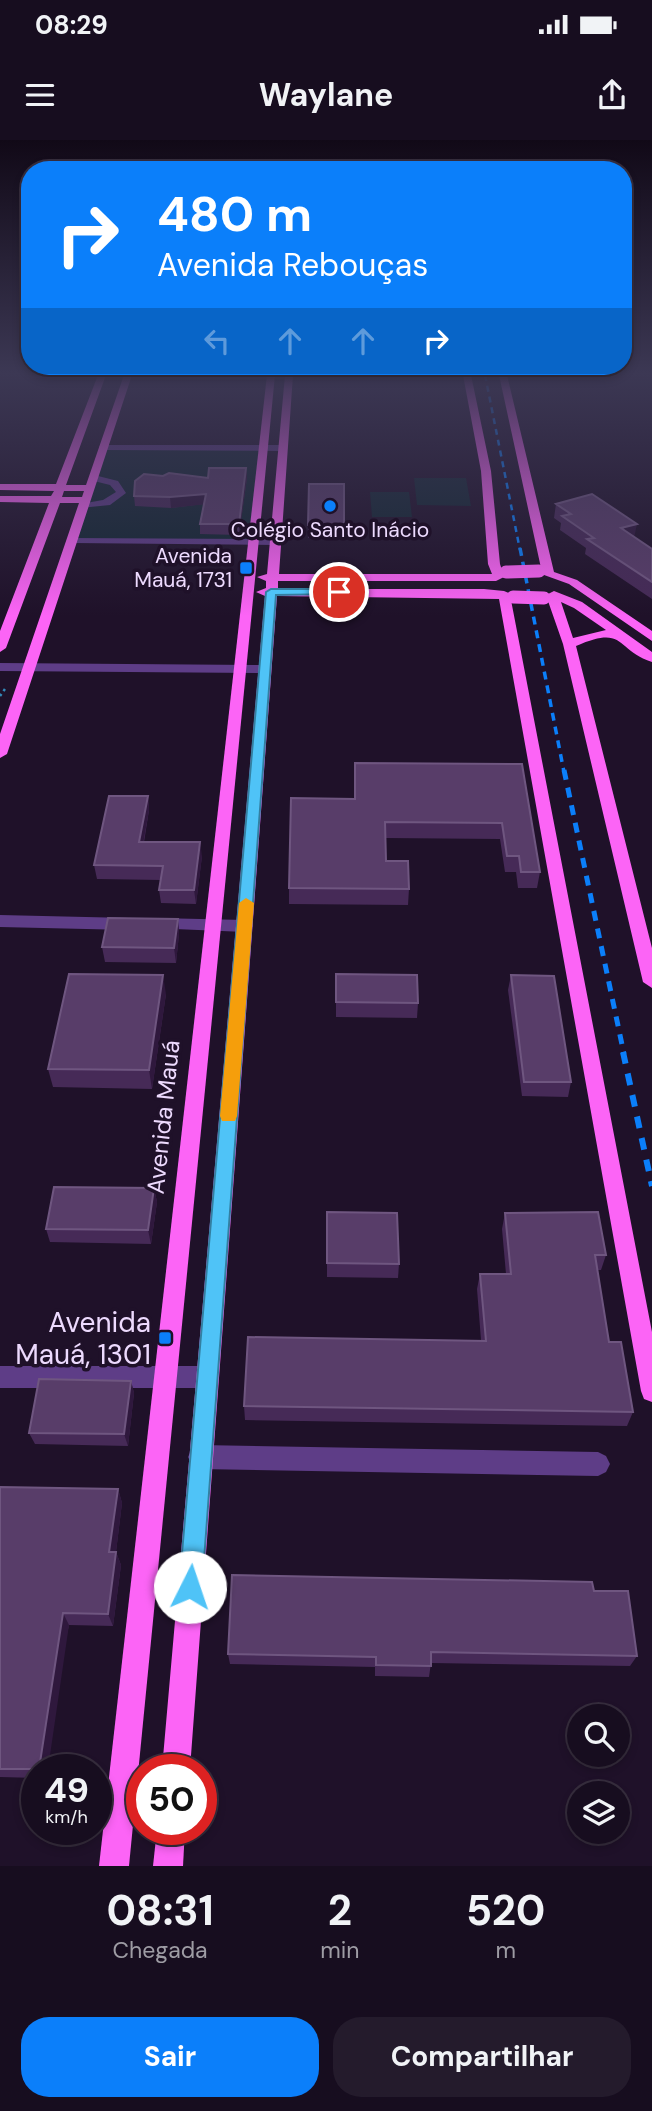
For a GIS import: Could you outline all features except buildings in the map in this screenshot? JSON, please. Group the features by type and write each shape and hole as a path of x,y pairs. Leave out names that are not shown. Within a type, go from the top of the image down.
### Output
{"main road":[{"path":"0,648 71,456"},
{"path":"0,754 101,456"},
{"name":"Avenida Mauá","path":"114,1866 248,584 272,456"},
{"name":"Avenida Mauá","path":"177,1754 272,585 275,542 274,456"},
{"path":"483,456 494,564 506,595 652,1391"},
{"path":"520,456 550,597 569,643 652,982"},
{"path":"0,487 59,487 89,493"},
{"path":"0,499 54,500 89,493"},
{"path":"272,585 545,573 573,582 652,637"},
{"path":"384,578 385,592"},
{"path":"248,584 385,592 550,597 578,605 652,658"},
{"path":"569,643 588,636 617,633"},
{"path":"168,1866 170,1845"}],"street":[{"path":"73,540 275,542"},
{"path":"0,667 265,669"},
{"path":"0,920 245,926"},
{"path":"0,1377 206,1377"},
{"path":"200,1457 598,1464"}],"shaded area":[{"path":"101,456 264,456 254,542 73,540"},
{"path":"414,478 466,478 471,506 417,505"},
{"path":"370,492 409,492 412,517 372,517"}],"railway":[{"path":"501,456 520,550"},
{"path":"520,548 564,772"},
{"path":"564,770 624,1054"},
{"path":"623,1052 652,1186"}],"slow traffic":[{"path":"229,1116 246,903"}],"place":[{"name":"Colégio Santo Inácio","path":"330,506"},
{"name":"Avenida Mauá, 1731","path":"246,568"},
{"name":"Avenida Mauá, 1301","path":"165,1338"}],"route":[{"path":"190,1587 271,592 339,592"}]}
